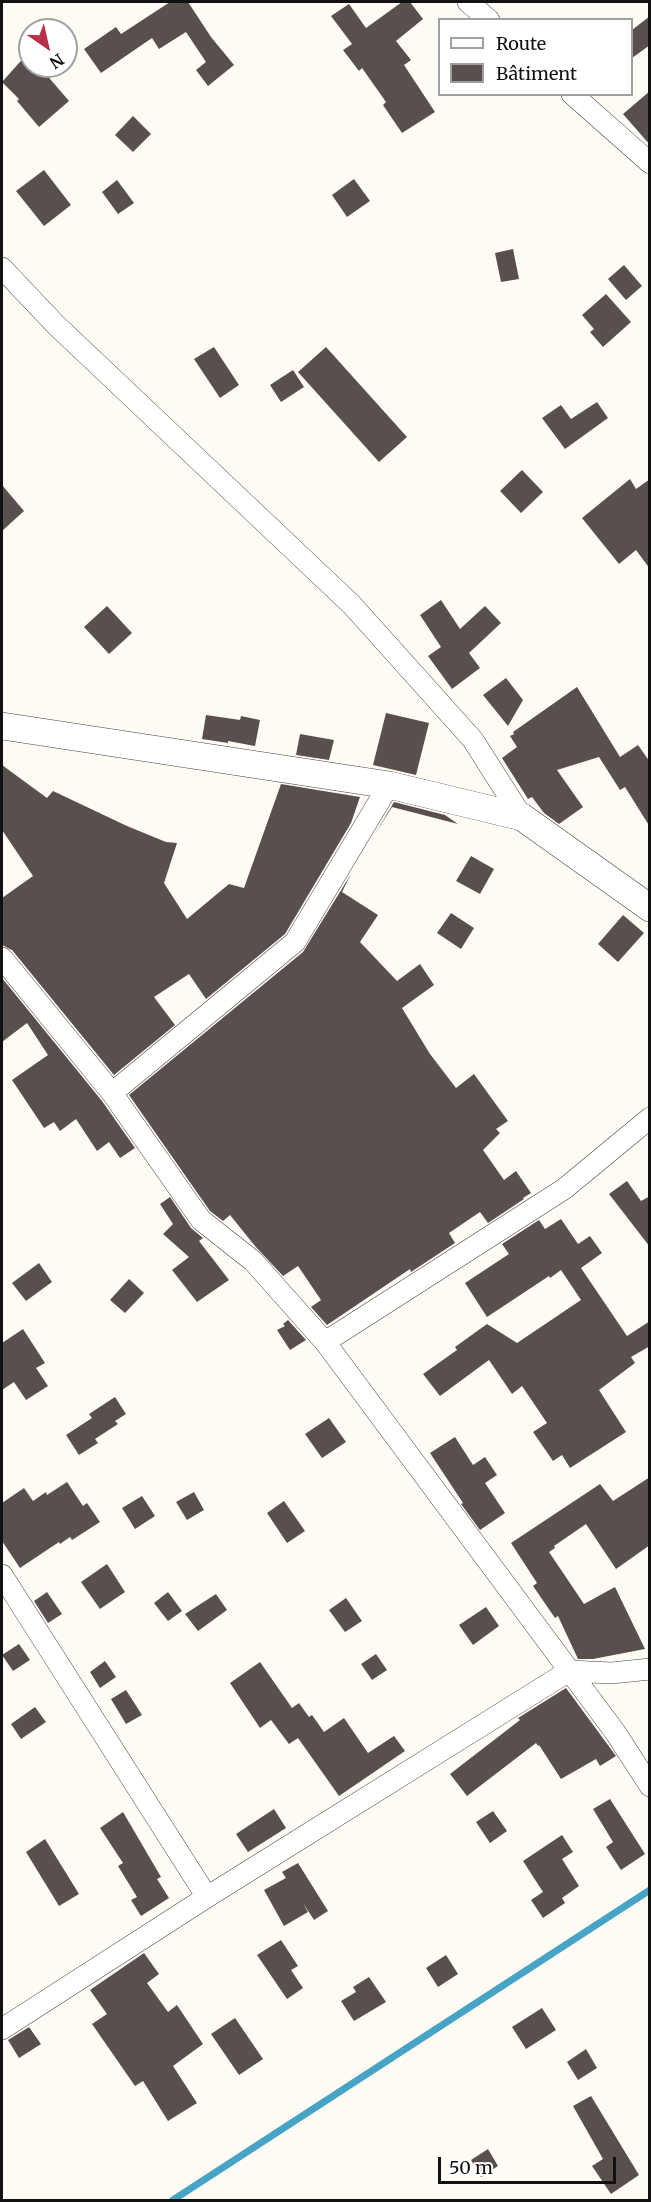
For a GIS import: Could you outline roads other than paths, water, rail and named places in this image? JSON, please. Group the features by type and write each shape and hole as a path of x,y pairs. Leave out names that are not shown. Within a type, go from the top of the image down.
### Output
{"street":[{"path":"468,2 487,18"},
{"path":"574,96 650,163"},
{"path":"2,268 56,325 352,605 474,740 522,817"},
{"path":"2,726 389,785 522,817 650,908"},
{"path":"112,1093 295,942 389,785"},
{"path":"2,958 112,1093 201,1220 253,1261 325,1342 615,1732 650,1786"},
{"path":"325,1342 564,1190 650,1118"},
{"path":"2,1575 207,1897"},
{"path":"2,2029 207,1897 569,1671 612,1672 650,1669"}],"waterway":[{"path":"173,2200 650,1890"}]}
